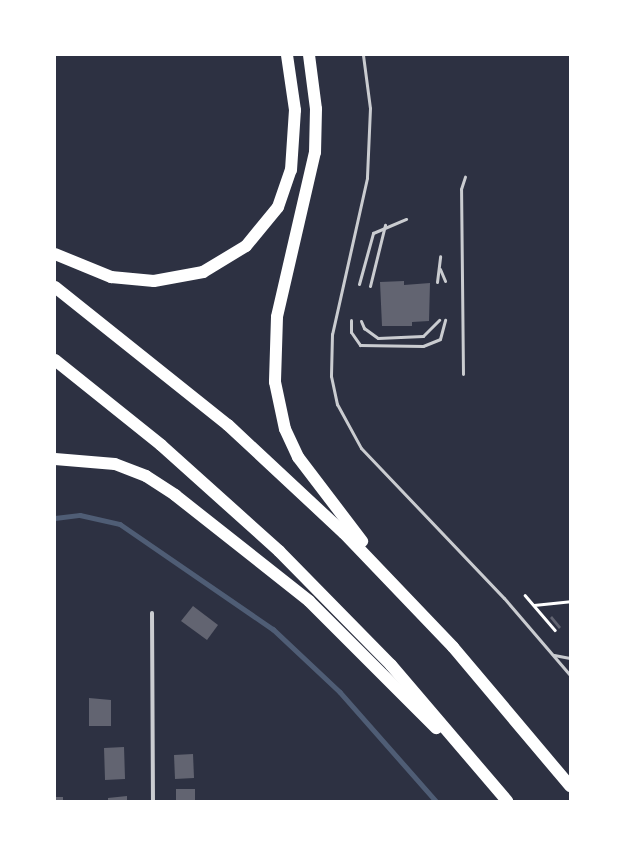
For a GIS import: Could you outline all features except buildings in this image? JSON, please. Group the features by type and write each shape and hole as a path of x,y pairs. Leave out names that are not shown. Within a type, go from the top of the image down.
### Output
{"highway":[{"path":"55,254 111,277 154,281 203,272 246,246 278,207 291,170 295,110 287,55"},
{"path":"309,55 316,109 315,152 275,332 277,398 290,443 306,471 417,608 570,786"},
{"path":"55,287 228,426 344,533 417,608"},
{"path":"55,360 161,445 284,557 390,665 506,801"},
{"path":"55,459 99,460 130,469 161,485 228,534 337,627 506,801"}],"street":[{"path":"152,613 153,801"}],"lane":[{"path":"363,55 370,101 368,170 363,208 332,334 331,376 338,404 361,448 493,586 570,675"},
{"path":"463,374 461,188 465,177"},
{"path":"359,284 373,233 385,225 406,219"},
{"path":"370,286 385,225"},
{"path":"437,282 440,269 440,256"},
{"path":"440,269 445,281"},
{"path":"351,320 351,332 360,345 423,346 440,338 445,320"},
{"path":"361,321 364,328 378,338 423,336 439,320"},
{"path":"551,652 570,658"}],"path":[{"path":"525,595 555,630"},
{"path":"534,605 570,601"}],"waterway":[{"path":"55,518 80,515 120,524 273,629 340,692 436,801"}]}
